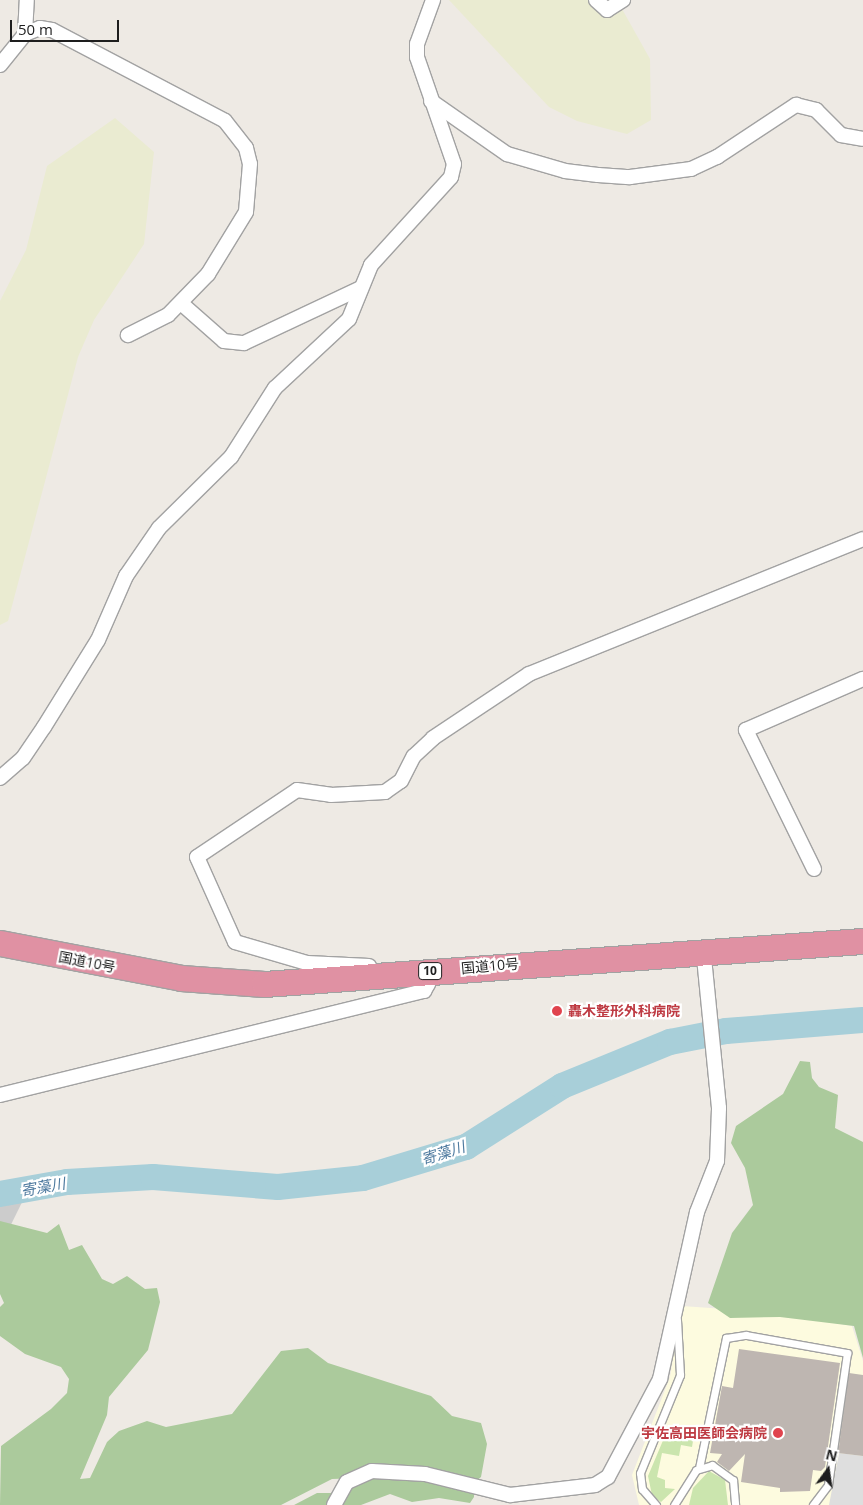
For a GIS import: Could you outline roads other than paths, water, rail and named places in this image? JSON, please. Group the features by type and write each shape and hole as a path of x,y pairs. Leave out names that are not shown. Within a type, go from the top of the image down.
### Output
{"highway":[{"name":"国道10号","path":"0,943 134,971 235,983 428,972 703,949 863,941"}],"street":[{"path":"25,34 28,0"},
{"path":"0,778 24,758 60,702 98,640 137,558 159,528 231,458 275,388 349,319 372,265 454,171 430,101 417,44 433,0"},
{"path":"596,0 607,10 623,0"},
{"path":"0,66 25,34 40,28 52,30 135,70 224,121 246,148 250,164 246,212 208,274 182,304 128,335"},
{"path":"430,101 507,154 565,171 598,175 639,176 691,169 717,157 796,105 816,110 841,135 863,139"},
{"path":"182,304 224,341 244,343 361,288"},
{"path":"0,1095 424,991 428,972 307,963 235,942 197,857 297,790 331,795 385,792 401,781 414,756 433,738 529,674 863,539"},
{"path":"814,869 746,730 863,679"},
{"path":"334,1505 347,1482 372,1471 425,1474 510,1496 602,1482 660,1379 700,1202 717,1161 720,1121 707,1017 703,949"}],"lane":[{"path":"656,1505 642,1489 640,1473 680,1375 676,1312"},
{"path":"674,1505 699,1468 726,1338 746,1335 847,1354 828,1485 813,1505"},
{"path":"699,1468 712,1464 730,1476 736,1490 735,1505"}],"waterway":[{"name":"寄藻川","path":"0,1194 67,1182 153,1177 278,1187 363,1178 466,1147 562,1086 670,1042 726,1031 863,1020"}],"place":[{"name":"轟木整形外科病院","path":"557,1011"},
{"name":"宇佐高田医師会病院","path":"778,1433"}]}
